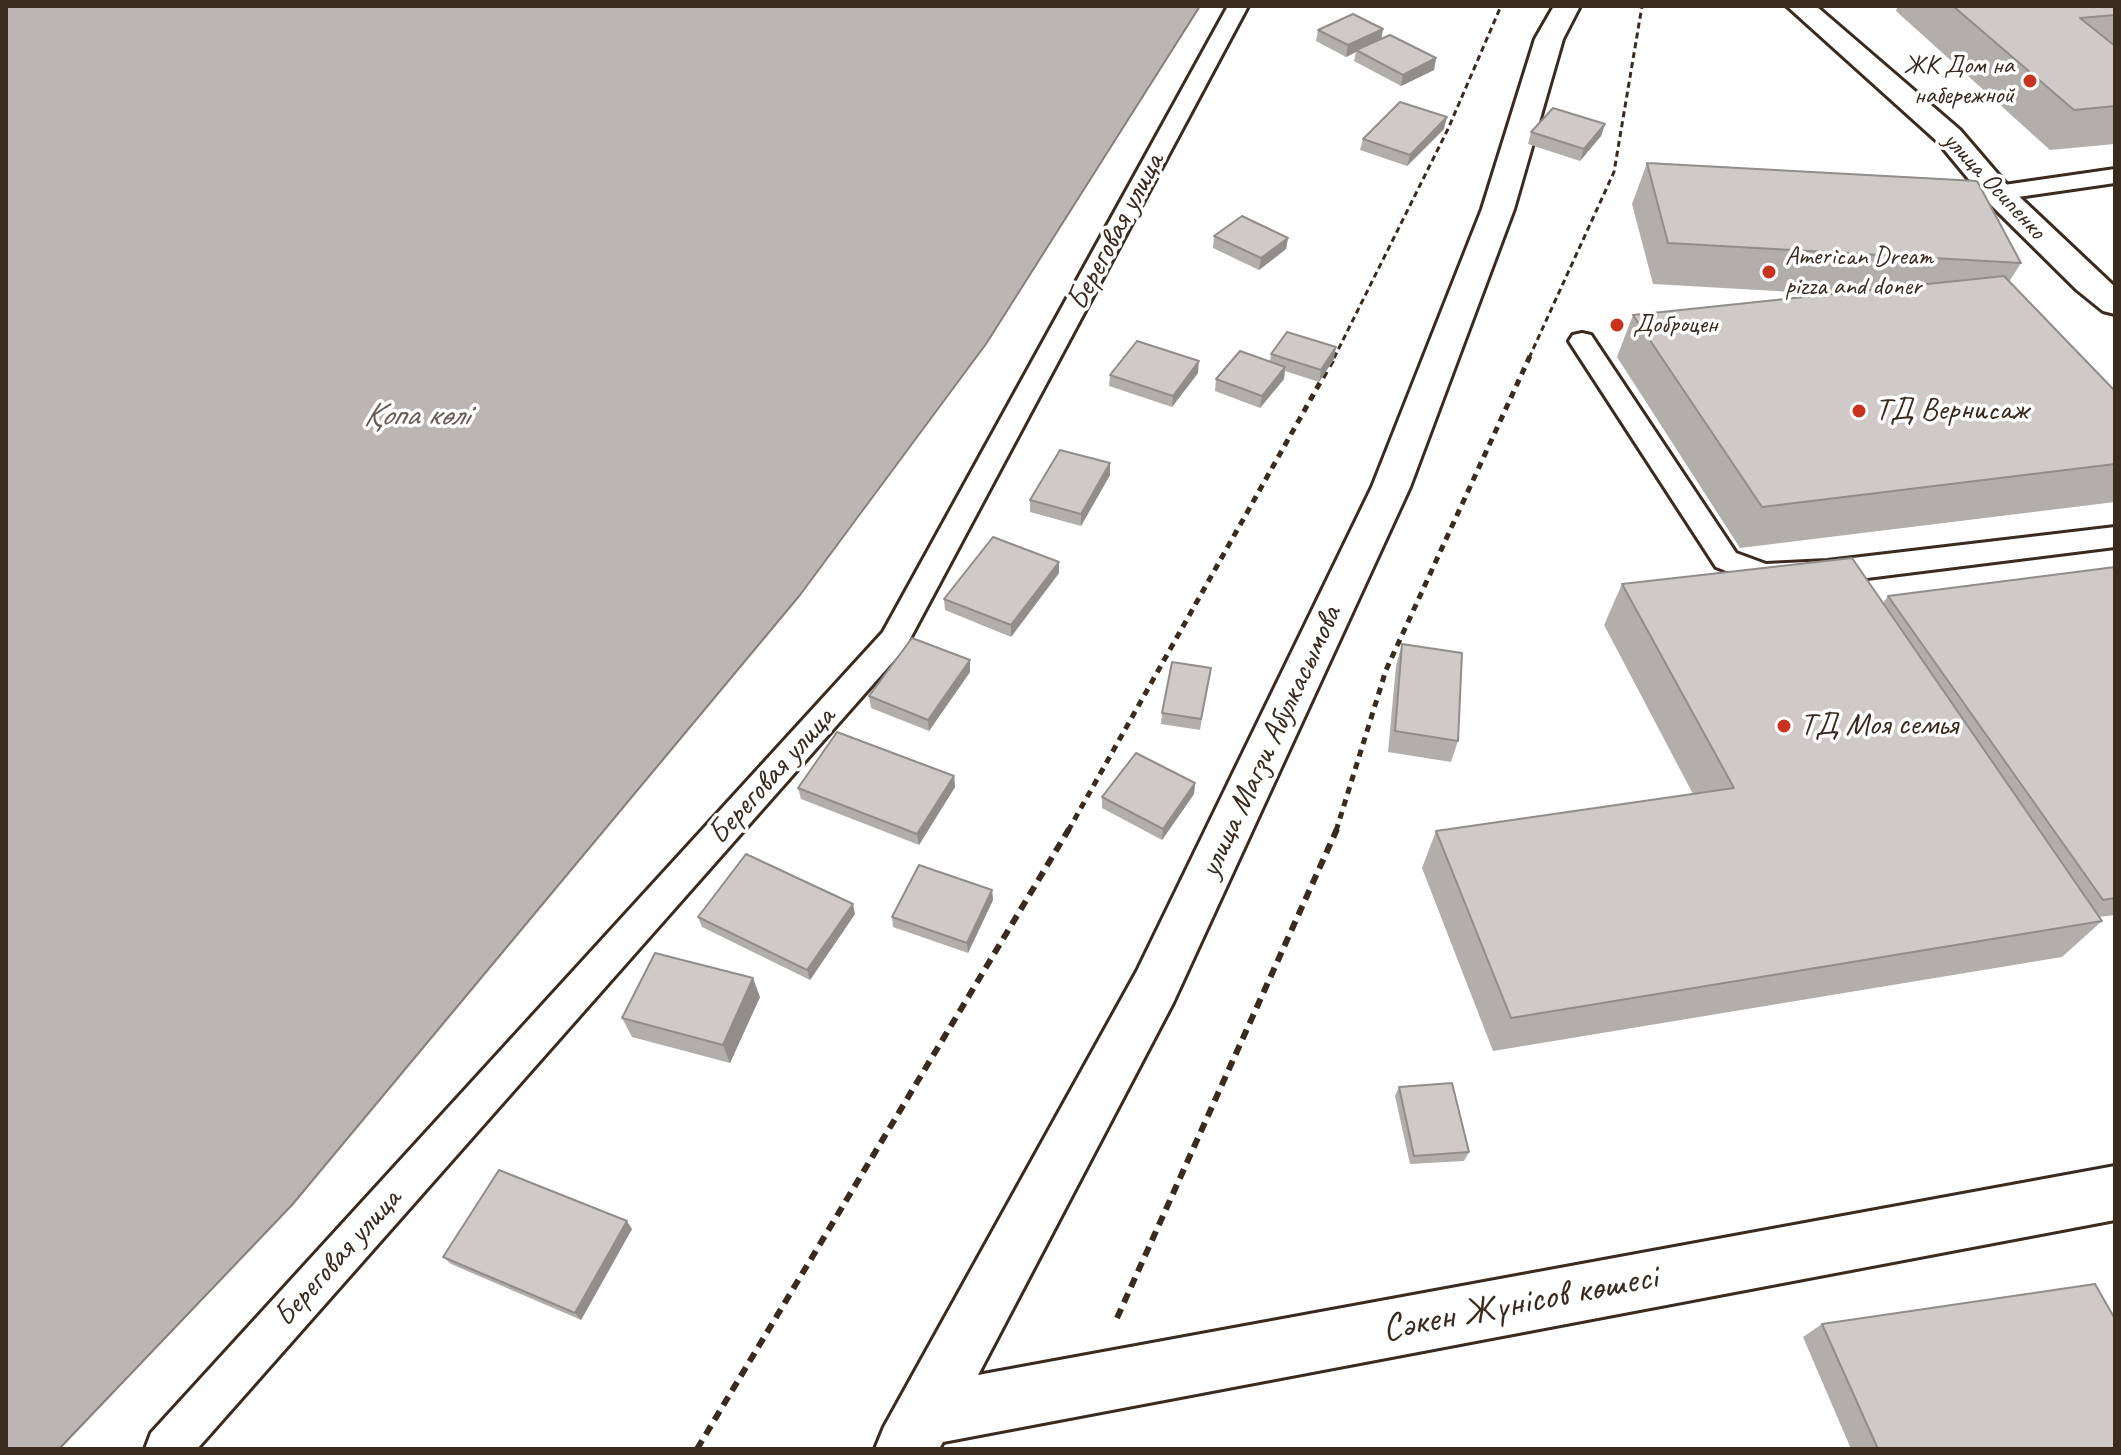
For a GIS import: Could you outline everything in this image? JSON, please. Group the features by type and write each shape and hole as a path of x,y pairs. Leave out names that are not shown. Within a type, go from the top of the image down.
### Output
{"street":[{"name":"улица Магзи Абулкасымова","path":"916,1432 1155,987 1391,487 1498,209 1549,39 1567,6"},
{"name":"улица Осипенко","path":"1800,6 1949,136 1997,193 2089,283 2115,304"},
{"name":"Сәкен Жүнісов көшесі","path":"916,1432 1088,1384 2115,1193"}],"lane":[{"name":"Береговая улица","path":"167,1449 894,640 1238,6"},
{"path":"1950,192 1997,193 2115,176"},
{"path":"1582,341 1726,560 1764,575 1827,572 2115,537"}],"path":[{"path":"697,1449 1077,815 1355,321 1448,129 1501,6"},
{"path":"1088,1384 1336,831 1386,670 1614,172 1642,6"}],"water":[{"name":"Қопа көлі","path":"6,6 1200,6 986,344 800,595 292,1205 59,1449 6,1449"}],"building":[{"path":"1953,6 2115,6 2115,15 2080,18 2115,46 2115,106 2074,110"},
{"path":"1353,14 1383,29 1348,45 1318,30"},
{"path":"1390,35 1436,58 1403,75 1356,50"},
{"path":"1400,102 1447,117 1410,155 1363,139"},
{"path":"1553,108 1605,124 1584,149 1531,132"},
{"path":"1647,163 1977,181 2021,263 1668,243"},
{"path":"1242,216 1288,238 1261,258 1214,236"},
{"name":"ТД Вернисаж","path":"2004,276 2115,391 2115,464 1762,507 1633,315"},
{"path":"1287,332 1336,347 1321,370 1271,354"},
{"path":"1137,341 1199,361 1173,396 1110,375"},
{"path":"1240,351 1285,367 1262,396 1216,379"},
{"path":"1060,450 1110,463 1081,514 1030,500"},
{"path":"993,537 1059,562 1011,625 944,599"},
{"name":"ТД Моя семья","path":"1852,558 2102,921 1511,1018 1436,831 1734,788 1622,584"},
{"path":"2115,567 2115,898 2103,900 1888,596"},
{"path":"912,638 970,660 928,720 869,696"},
{"path":"1402,644 1462,653 1458,741 1395,731"},
{"path":"1172,662 1211,668 1201,719 1162,713"},
{"path":"837,732 954,776 917,834 798,788"},
{"path":"1136,753 1195,783 1163,829 1102,797"},
{"path":"746,854 853,904 807,970 698,917"},
{"path":"919,865 992,890 967,943 892,917"},
{"path":"655,953 753,978 723,1045 622,1018"},
{"path":"1452,1083 1469,1152 1414,1156 1399,1087"},
{"path":"499,1170 627,1221 575,1313 443,1257"},
{"path":"2095,1284 2115,1319 2115,1449 1878,1449 1822,1324"}],"place":[{"name":"ЖК Дом на набережной","path":"2030,81"},
{"name":"American Dream pizza and doner","path":"1769,272"},
{"name":"Доброцен","path":"1617,325"},
{"name":"ТД Вернисаж","path":"1859,411"},
{"name":"ТД Моя семья","path":"1784,726"}]}
